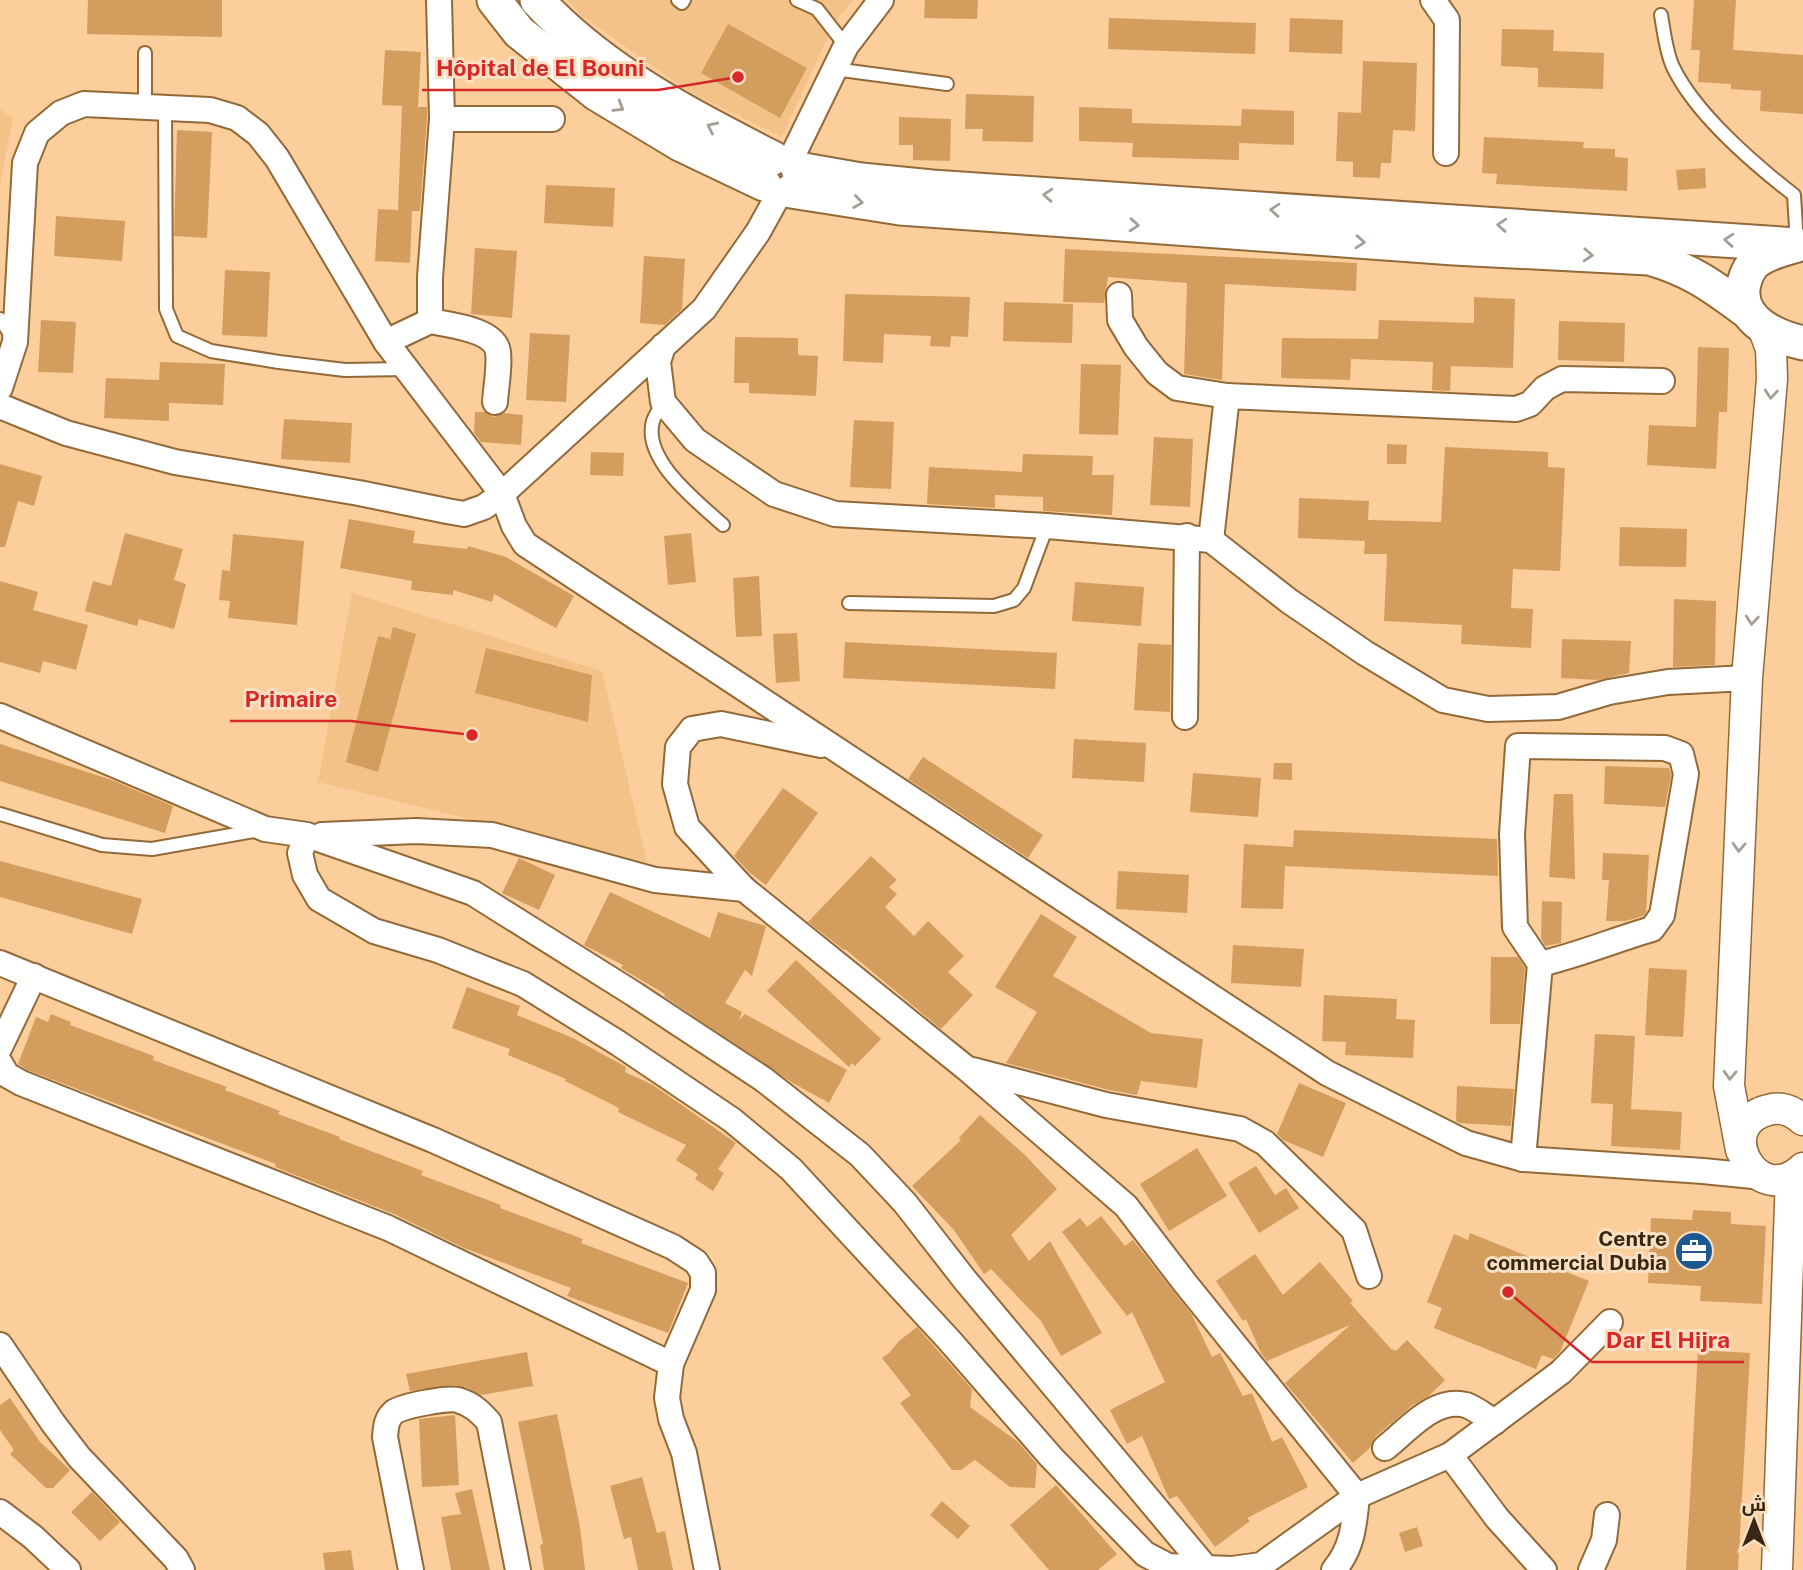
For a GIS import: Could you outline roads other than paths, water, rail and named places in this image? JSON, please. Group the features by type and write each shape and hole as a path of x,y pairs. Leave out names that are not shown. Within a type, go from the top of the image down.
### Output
{"main road":[{"path":"494,0 519,32 597,94 680,144 900,208 1454,248 1649,258 1677,266 1703,279 1754,319 1791,341 1803,343"},
{"path":"537,0 560,25 609,65 783,176 1800,245"},
{"path":"1754,319 1742,295 1744,279 1754,263 1771,253 1800,245"}],"street":[{"path":"430,321 430,277 442,119 439,0"},
{"path":"0,406 66,433 175,462 359,493 447,512 464,514 484,507 502,494 704,309 758,232 846,46 881,0"},
{"path":"1433,0 1447,20 1446,153"},
{"path":"0,388 15,342 25,163 37,133 61,113 84,104 210,110 237,118 258,134 277,158 386,342 502,494 514,526 525,544 1327,1073 1466,1143 1523,1159 1789,1175"},
{"path":"442,119 552,119"},
{"path":"1119,295 1120,320 1136,347 1157,373 1177,388 1227,396 1516,409 1530,404 1545,388 1562,379 1662,381"},
{"path":"1754,319 1771,349 1772,379 1746,678 1729,1086 1745,1161 1753,1171 1789,1175"},
{"path":"386,342 430,321 481,332 490,338 498,349 495,402"},
{"path":"663,346 658,362 663,401 695,440 774,494 835,514 1199,538 1365,653 1443,700 1489,709 1558,707 1609,692 1668,682 1746,678"},
{"path":"614,390 635,392 663,401"},
{"path":"1185,718 1199,538 1227,396"},
{"path":"0,716 265,829 307,835 416,831 492,835 655,880 744,889"},
{"path":"838,749 721,724 692,729 678,747 675,784 687,827 744,889 966,1068 1126,1206 1356,1496 1354,1533 1346,1556 1335,1570"},
{"path":"1523,1159 1540,964 1515,927 1512,834 1518,746 1665,748 1681,754 1686,774 1662,915 1652,929 1578,955 1540,964"},
{"path":"307,835 300,853 305,875 319,899 374,931 438,950 523,984 732,1120 791,1169 949,1340 1051,1457 1145,1554 1168,1566 1232,1570 1260,1568 1356,1496 1450,1455 1562,1372 1610,1322"},
{"path":"307,835 473,893 764,1079 860,1156 905,1203 965,1280 1206,1569"},
{"path":"0,963 433,1140 673,1247 696,1262 702,1273 703,1290 671,1364 667,1398 671,1419 684,1453 707,1570"},
{"path":"0,1046 34,976"},
{"path":"0,1063 8,1075 21,1083 388,1228 671,1364"},
{"path":"966,1068 1106,1105 1240,1129 1265,1143 1354,1230 1369,1276"},
{"path":"1741,1150 1745,1127 1752,1117 1762,1111 1786,1109 1803,1120"},
{"path":"1759,1570 1789,1175"},
{"path":"1777,1570 1789,1175"},
{"path":"0,1345 79,1457 176,1559 182,1570"},
{"path":"411,1570 385,1437 386,1422 396,1411 414,1405 455,1399 474,1406 489,1422 518,1570"},
{"path":"1385,1448 1431,1410 1444,1404 1467,1405 1495,1422"},
{"path":"1450,1455 1497,1518 1545,1570"},
{"path":"0,1512 68,1570"},
{"path":"1591,1570 1604,1540 1607,1515"}],"lane":[{"path":"678,0 682,3 684,0"},
{"path":"797,0 817,9 846,46"},
{"path":"1661,15 1672,65 1691,97 1751,158 1799,195 1800,245"},
{"path":"145,53 155,107 166,309 177,336 211,351 279,362 345,370 407,369"},
{"path":"834,69 947,83"},
{"path":"0,319 15,342"},
{"path":"663,401 653,422 652,441 662,462 667,472 723,525"},
{"path":"849,603 994,606 1014,600 1024,588 1047,526"},
{"path":"0,814 102,845 152,849 265,829"}],"place":[{"name":"Hôpital de El Bouni","path":"738,77"},
{"name":"Primaire","path":"472,735"},
{"name":"Centre commercial Dubia","path":"1694,1251"},
{"name":"Dar El Hijra","path":"1508,1292"}]}
